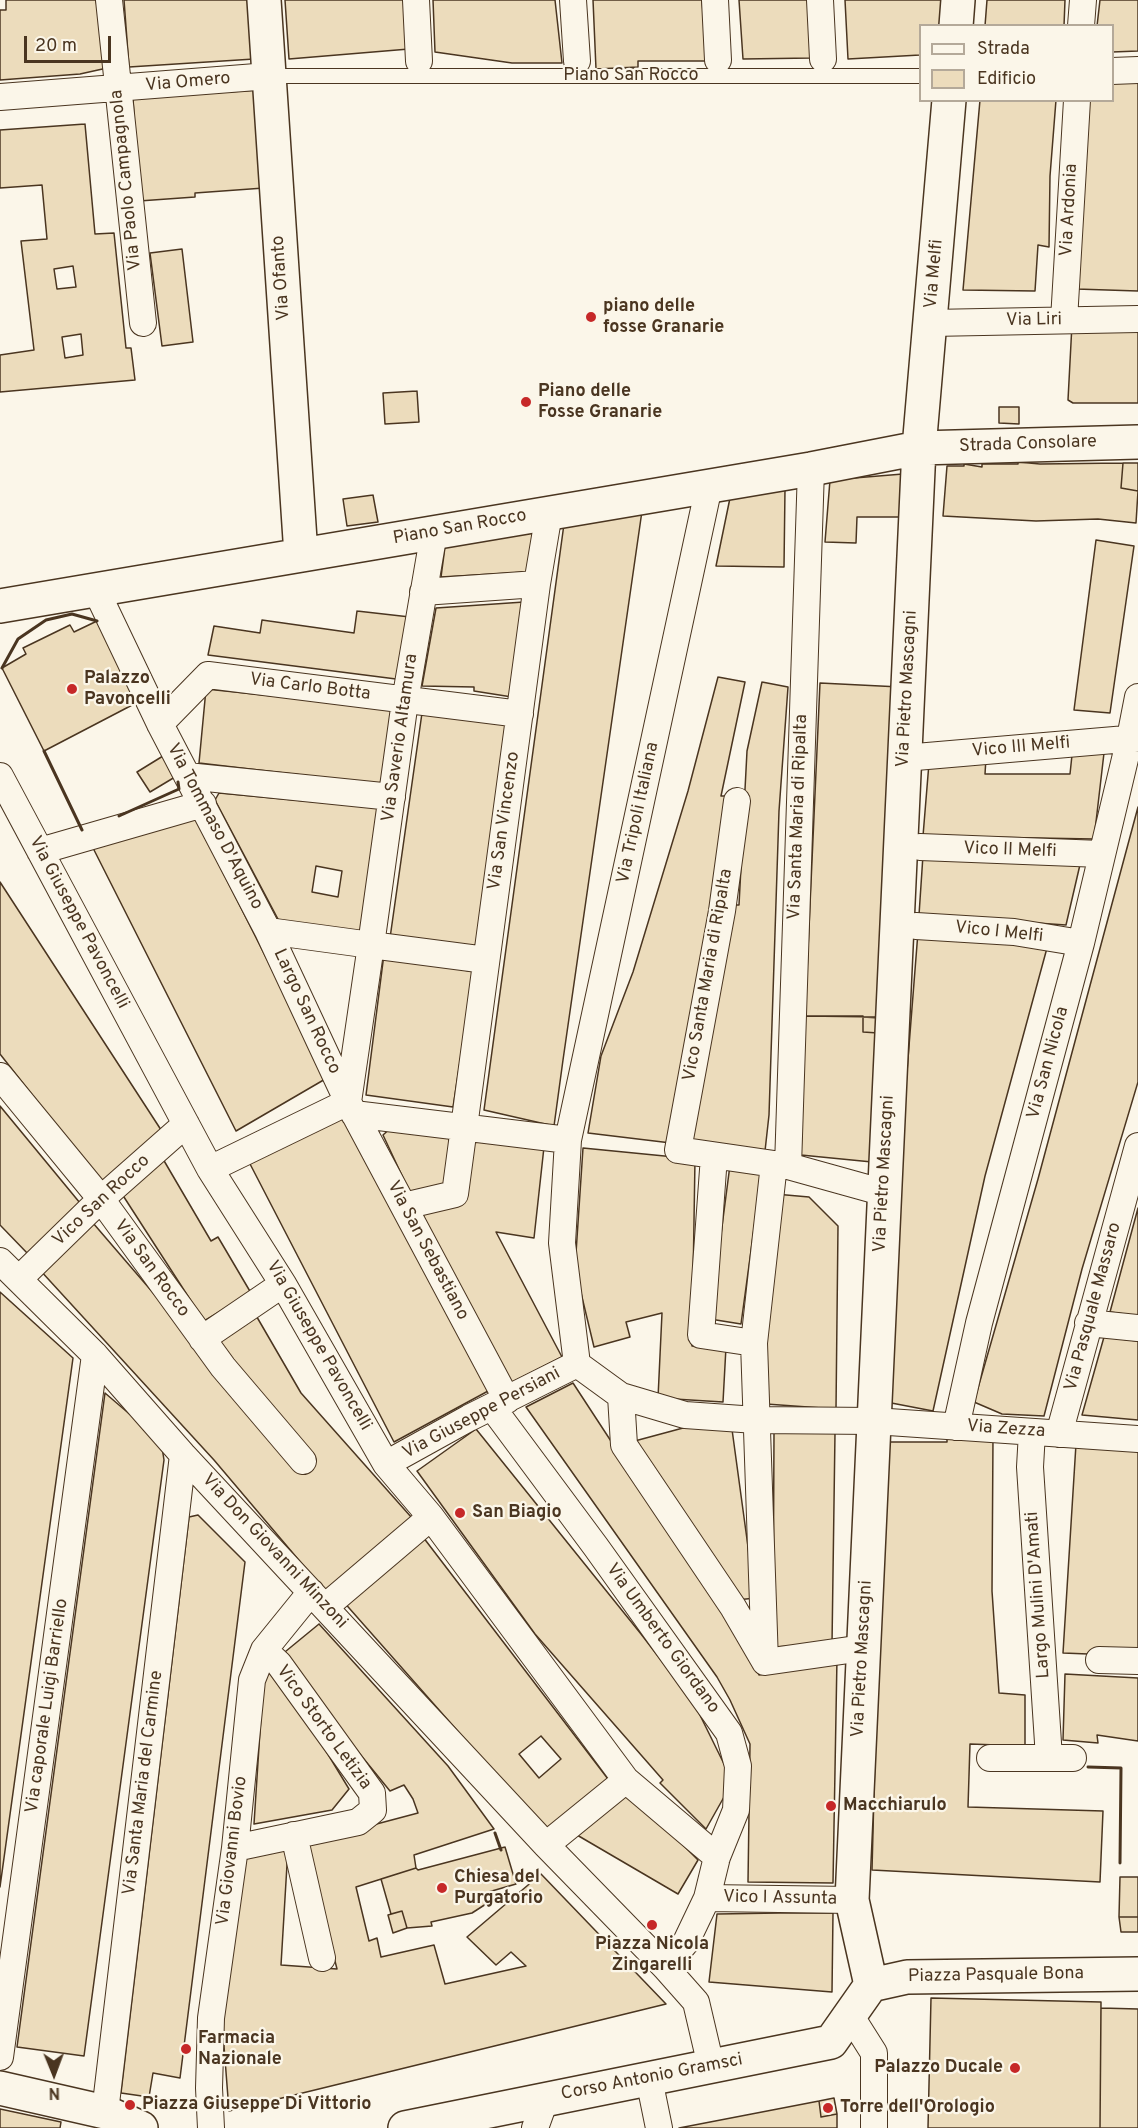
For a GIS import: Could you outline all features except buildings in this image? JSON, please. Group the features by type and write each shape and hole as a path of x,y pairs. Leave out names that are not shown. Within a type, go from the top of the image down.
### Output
{"street":[{"name":"Via Paolo Campagnola","path":"109,0 143,323"},
{"name":"Via Ofanto","path":"264,0 301,555"},
{"path":"416,0 419,61"},
{"path":"573,0 577,61"},
{"path":"715,0 718,60"},
{"path":"820,0 824,59"},
{"path":"956,24 958,0"},
{"path":"1081,24 1083,0"},
{"path":"1114,71 1138,70"},
{"name":"Via Omero","path":"0,97 269,76"},
{"name":"Via Melfi","path":"919,448 949,102"},
{"name":"Via Ardonia","path":"1064,320 1077,102"},
{"name":"Via Liri","path":"931,323 1138,319"},
{"name":"Strada Consolare","path":"919,448 1138,442"},
{"name":"Piano San Rocco","path":"0,606 811,469 919,448"},
{"name":"Via Pietro Mascagni","path":"852,1900 919,448"},
{"name":"Via Santa Maria di Ripalta","path":"765,1662 754,1343 781,1165 811,469"},
{"name":"Via Tripoli Italiana","path":"577,1364 562,1243 568,1140 709,486"},
{"name":"Via San Vincenzo","path":"404,1206 455,1194 537,584 549,513"},
{"name":"Via Saverio Altamura","path":"371,945 405,700 434,532"},
{"path":"423,592 537,584"},
{"name":"Via Tommaso D'Aquino","path":"96,590 160,724 268,931"},
{"name":"Via Tommaso D'Aquino","path":"160,724 208,675"},
{"name":"Via Carlo Botta","path":"208,675 520,714"},
{"name":"Via San Nicola","path":"956,1427 979,1323 1081,943 1101,854 1134,738 1138,697"},
{"name":"Vico III Melfi","path":"904,758 1134,738"},
{"name":"Via Giuseppe Pavoncelli","path":"0,776 210,1169 283,1284 386,1464 431,1517 626,1780 717,1857"},
{"path":"187,776 392,797"},
{"name":"Vico Santa Maria di Ripalta","path":"714,1156 678,1149 722,911 737,801"},
{"path":"40,851 203,804"},
{"name":"Vico II Melfi","path":"920,847 1101,854"},
{"name":"Vico I Melfi","path":"916,926 1014,932 1081,943"},
{"name":"Largo San Rocco","path":"268,931 371,945 351,1108"},
{"name":"Largo San Rocco","path":"268,931 351,1108"},
{"path":"371,945 486,960"},
{"name":"Via San Rocco","path":"0,1076 101,1199 202,1339 303,1461"},
{"path":"210,1169 351,1108 464,1129 568,1140"},
{"name":"Via San Sebastiano","path":"351,1108 404,1206 499,1403"},
{"name":"Vico San Rocco","path":"19,1279 101,1199 186,1124"},
{"name":"Via Pasquale Massaro","path":"1059,1434 1138,1146"},
{"path":"754,1343 700,1335 714,1156 781,1165 885,1193"},
{"name":"Via Don Giovanni Minzoni","path":"0,1260 95,1354 183,1455 546,1845"},
{"path":"202,1339 283,1284"},
{"path":"1088,1323 1138,1328"},
{"name":"Via caporale Luigi Barriello","path":"0,2057 95,1354"},
{"path":"577,1364 621,1396 624,1445 733,1607 765,1662 863,1648"},
{"name":"Via Giuseppe Persiani","path":"386,1464 469,1418 577,1364"},
{"name":"Via Zezza","path":"621,1396 685,1414 756,1420 874,1421 1138,1439"},
{"name":"Via Umberto Giordano","path":"499,1403 596,1547 729,1733 738,1766 736,1810 717,1857 707,1898"},
{"name":"Largo Mulini D'Amati","path":"990,1758 1061,1758 1030,1467 1032,1432"},
{"name":"Via Santa Maria del Carmine","path":"105,2112 183,1455"},
{"name":"Via Giovanni Bovio","path":"211,2128 209,2088 211,2018 235,1848 252,1680 264,1650 318,1599 431,1517"},
{"name":"Vico Storto Letizia","path":"235,1848 358,1822 373,1810 372,1793 279,1665 264,1650"},
{"path":"1099,1660 1138,1661"},
{"path":"626,1780 546,1845 665,1966 696,2002 711,2066"},
{"path":"294,1835 322,1958"},
{"path":"665,1966 686,1942 707,1898"},
{"name":"Vico I Assunta","path":"707,1898 852,1900"},
{"path":"852,1900 871,1985"},
{"name":"Piazza Pasquale Bona","path":"871,1985 907,1977 1138,1974"},
{"name":"Corso Antonio Gramsci","path":"405,2128 540,2114 649,2079 831,2042 871,1985"},
{"path":"850,2015 874,2053 874,2128"},
{"path":"649,2079 659,2128"},
{"path":"0,2088 105,2112 141,2128"}],"lane":[{"name":"Piano San Rocco","path":"269,76 919,76"}],"wall":[{"path":"2,668 18,639 46,620 72,614 97,621"},
{"path":"44,751 82,830"},
{"path":"119,816 179,789 178,782"},
{"path":"1088,1767 1121,1768 1120,1863"},
{"path":"495,1833 501,1850"}],"place":[{"name":"piano delle fosse Granarie","path":"591,317"},
{"name":"Piano delle Fosse Granarie","path":"526,402"},
{"name":"Palazzo Pavoncelli","path":"72,689"},
{"name":"San Biagio","path":"460,1513"},
{"name":"Macchiarulo","path":"831,1806"},
{"name":"Chiesa del Purgatorio","path":"442,1888"},
{"name":"Piazza Nicola Zingarelli","path":"652,1925"},
{"name":"Farmacia Nazionale","path":"186,2049"},
{"name":"Palazzo Ducale","path":"1015,2068"},
{"name":"Piazza Giuseppe Di Vittorio","path":"130,2105"},
{"name":"Torre dell'Orologio","path":"828,2108"}]}
